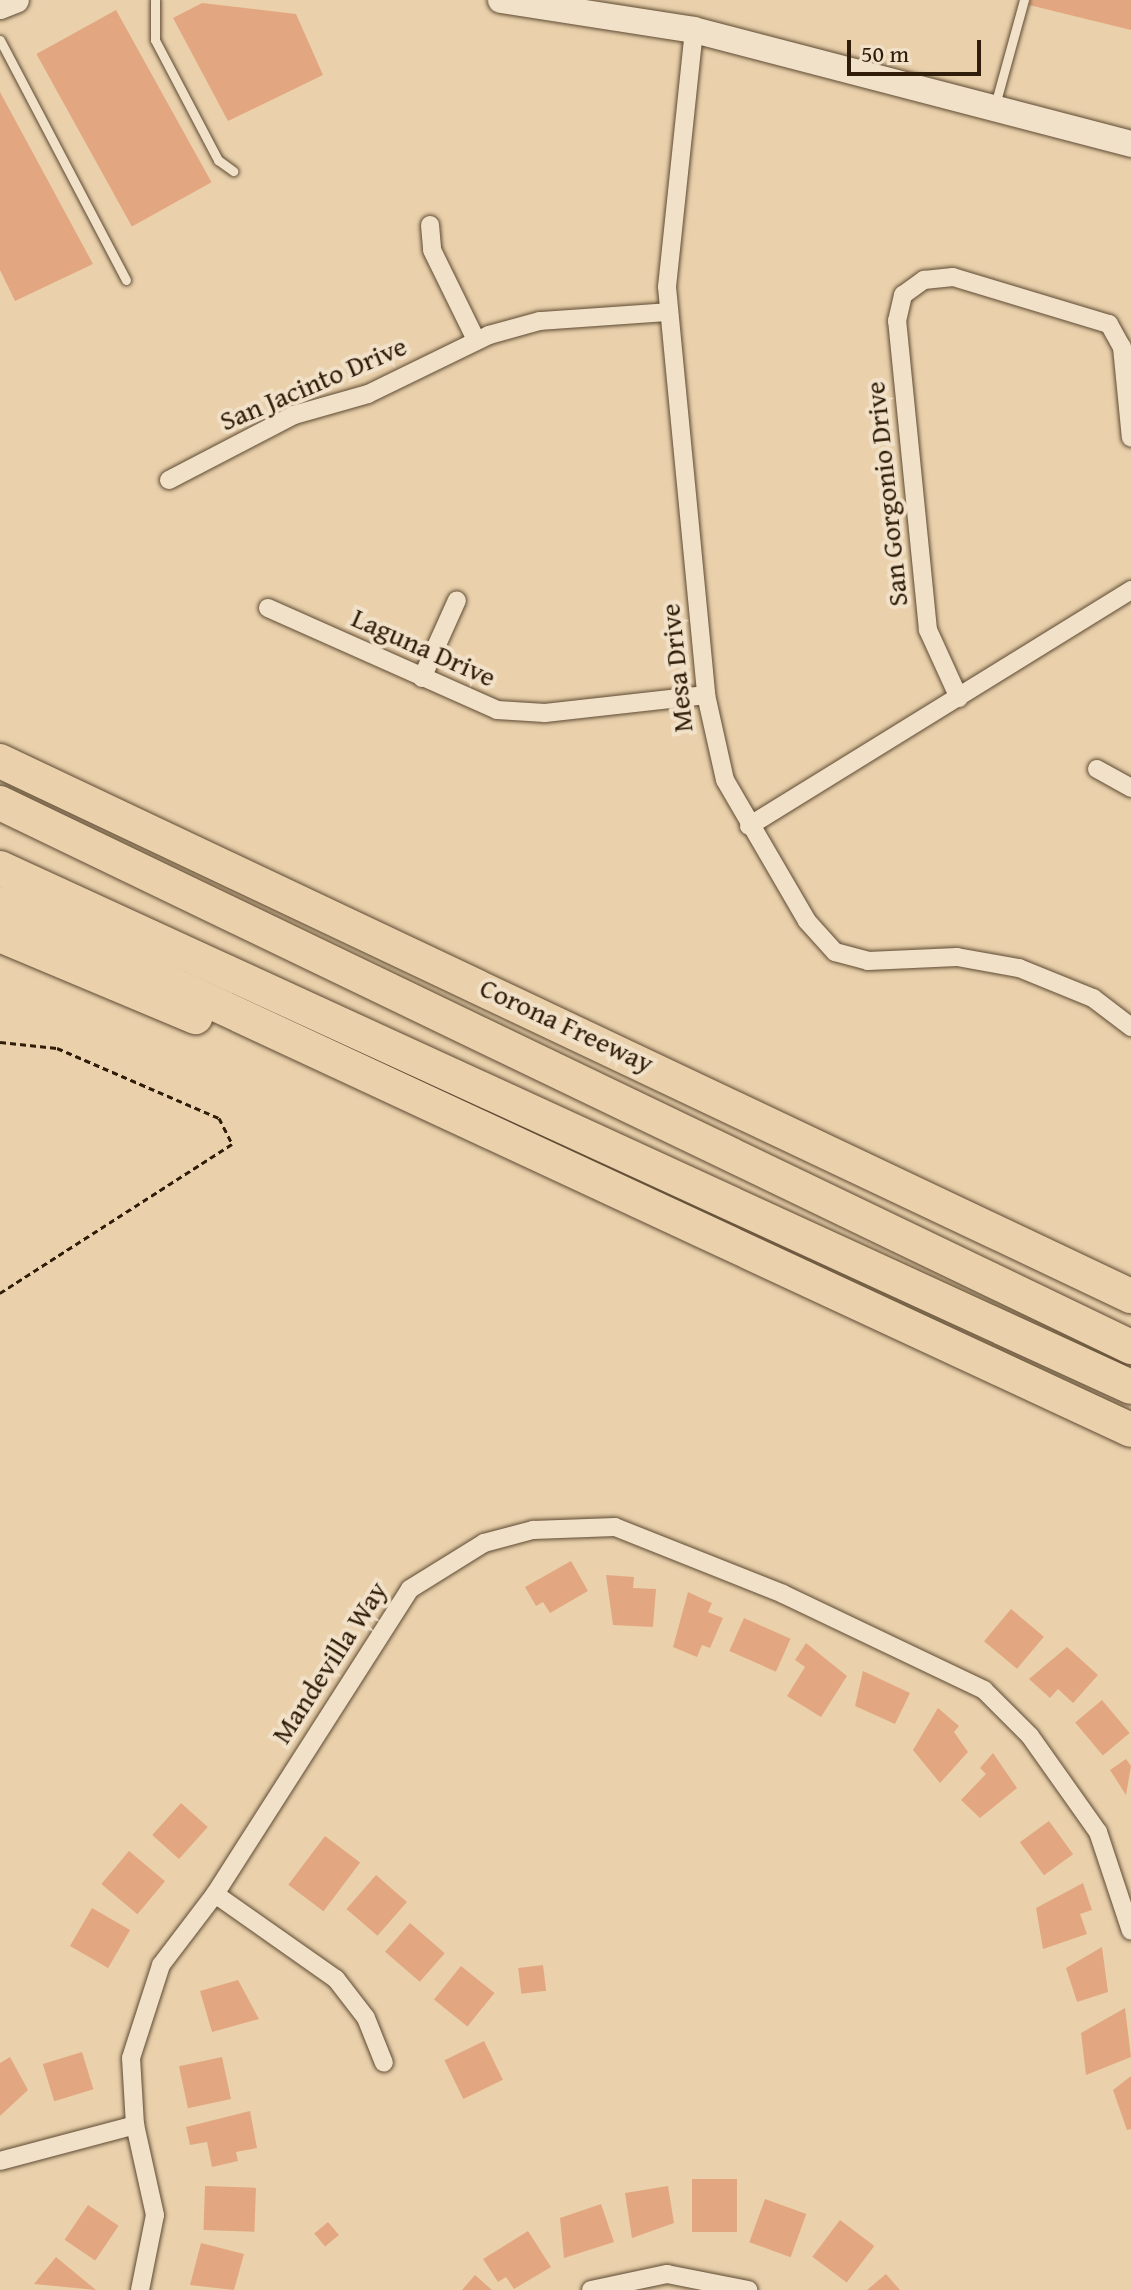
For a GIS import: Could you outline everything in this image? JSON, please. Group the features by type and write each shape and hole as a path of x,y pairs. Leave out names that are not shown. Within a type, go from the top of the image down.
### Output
{"highway":[{"path":"0,753 94,800"},
{"name":"Corona Freeway","path":"0,761 94,800 1131,1296"},
{"path":"0,803 514,1045 1131,1347"},
{"path":"0,828 242,940 514,1045"},
{"path":"0,848 483,1087"},
{"path":"0,868 483,1087 1131,1387"},
{"path":"0,904 1131,1430"},
{"path":"0,935 122,990 416,1099"}],"main road":[{"path":"0,6 16,0"},
{"path":"501,0 596,7 1131,144"}],"street":[{"name":"Mesa Drive","path":"694,30 668,243 669,312 706,695 717,760 749,826 835,952 868,961 957,957 1019,968 1093,998 1131,1027"},
{"path":"430,225 432,250 476,340"},
{"name":"San Gorgonio Drive","path":"959,698 928,630 897,321 899,303 916,284 962,279 1109,324 1122,347 1131,438"},
{"name":"San Jacinto Drive","path":"169,480 294,415 368,394 476,340 540,321 669,312"},
{"path":"749,826 1131,590"},
{"path":"422,678 457,600"},
{"name":"Laguna Drive","path":"268,608 477,703 518,712 706,695"},
{"path":"1097,769 1131,788"},
{"name":"Mandevilla Way","path":"140,2290 155,2215 135,2125 131,2058 141,2011 161,1965 215,1894 410,1589 484,1543 533,1530 615,1527 783,1594 984,1690 1030,1736 1098,1832 1131,1931"},
{"path":"215,1894 336,1979 366,2018 384,2063"},
{"path":"0,2161 135,2125"},
{"path":"591,2290 667,2274 748,2290"}],"lane":[{"path":"155,0 155,40 218,160 233,171"},
{"path":"995,107 1024,0"},
{"path":"0,40 126,280"}],"path":[{"path":"0,1042 57,1048 219,1118 232,1144 0,1293"}],"building":[{"path":"1030,0 1131,0 1131,30 1029,5"},
{"path":"202,3 296,14 323,75 228,121 173,18"},
{"path":"116,10 212,182 132,226 36,54"},
{"path":"0,92 93,264 15,301 0,270"},
{"path":"571,1561 588,1591 550,1613 543,1602 536,1606 525,1587"},
{"path":"606,1575 634,1577 633,1588 656,1589 653,1627 613,1625"},
{"path":"688,1592 712,1603 708,1612 723,1618 710,1648 702,1645 697,1657 673,1647"},
{"path":"1011,1609 1044,1637 1017,1669 984,1641"},
{"path":"744,1618 791,1639 776,1672 729,1651"},
{"path":"806,1643 847,1676 821,1717 787,1696 805,1667 795,1660"},
{"path":"1067,1647 1098,1675 1073,1703 1058,1689 1050,1698 1029,1679"},
{"path":"863,1671 910,1693 895,1724 855,1706"},
{"path":"1102,1700 1130,1733 1103,1755 1075,1722"},
{"path":"938,1708 959,1726 954,1732 968,1752 940,1783 913,1750"},
{"path":"993,1753 1017,1788 980,1818 961,1800 986,1774 980,1768"},
{"path":"1126,1759 1131,1766 1126,1795 1110,1770"},
{"path":"181,1803 208,1827 179,1859 152,1835"},
{"path":"1049,1821 1073,1854 1044,1875 1020,1842"},
{"path":"325,1836 360,1862 323,1911 288,1885"},
{"path":"129,1851 165,1881 137,1914 101,1884"},
{"path":"376,1875 407,1902 377,1936 346,1909"},
{"path":"1083,1883 1092,1910 1080,1914 1087,1934 1043,1949 1036,1908"},
{"path":"92,1908 130,1930 108,1968 70,1946"},
{"path":"410,1923 445,1953 420,1982 385,1952"},
{"path":"1102,1947 1108,1992 1077,2002 1066,1968"},
{"path":"543,1965 546,1991 521,1994 518,1968"},
{"path":"461,1966 494,1993 467,2026 434,1999"},
{"path":"238,1980 259,2019 212,2032 200,1991"},
{"path":"1125,2008 1131,2057 1086,2075 1081,2033"},
{"path":"484,2041 503,2080 463,2099 444,2060"},
{"path":"82,2052 93,2089 54,2101 43,2064"},
{"path":"10,2057 28,2090 0,2116 0,2063"},
{"path":"222,2057 231,2099 188,2108 179,2066"},
{"path":"1131,2076 1131,2129 1127,2130 1113,2090"},
{"path":"250,2111 257,2148 236,2152 238,2161 212,2167 207,2142 190,2145 186,2127"},
{"path":"692,2179 737,2179 737,2232 692,2232"},
{"path":"205,2186 256,2188 254,2232 203,2230"},
{"path":"668,2186 674,2223 632,2238 625,2193"},
{"path":"765,2199 806,2214 791,2257 749,2242"},
{"path":"601,2204 614,2242 564,2258 560,2218"},
{"path":"88,2205 119,2226 95,2261 65,2240"},
{"path":"840,2220 874,2246 847,2283 812,2257"},
{"path":"328,2222 339,2235 325,2247 314,2234"},
{"path":"528,2231 551,2267 514,2289 506,2277 498,2282 483,2259"},
{"path":"201,2243 244,2254 234,2290 190,2285"},
{"path":"56,2257 96,2290 34,2284"},
{"path":"886,2274 900,2290 867,2290"},
{"path":"475,2275 492,2290 462,2290"}]}
